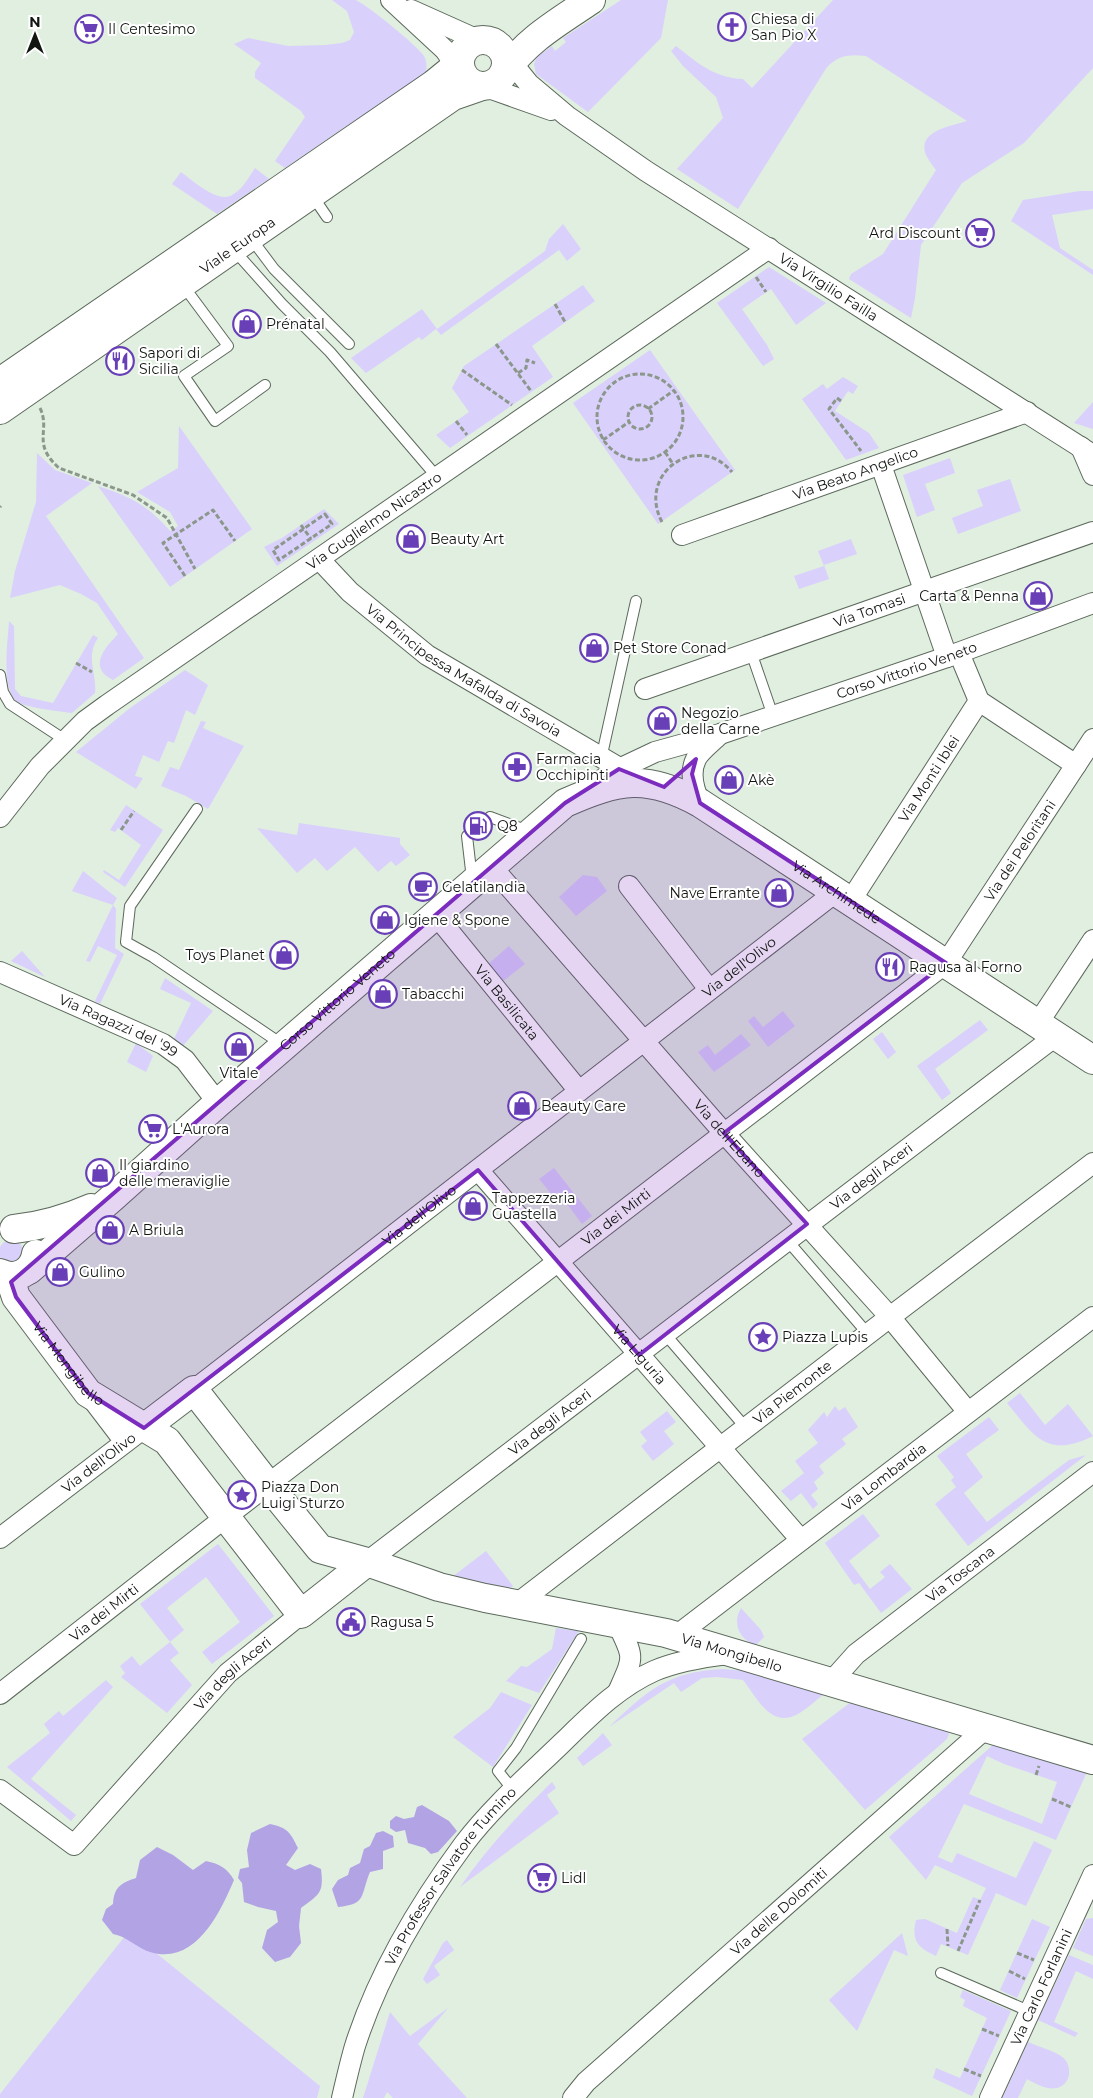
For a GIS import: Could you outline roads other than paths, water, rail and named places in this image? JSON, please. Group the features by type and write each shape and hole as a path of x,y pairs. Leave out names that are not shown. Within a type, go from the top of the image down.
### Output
{"main road":[{"name":"Viale Europa","path":"0,410 453,96 482,64 518,30 560,0"},
{"name":"Viale Europa","path":"0,382 434,84 482,64 515,56 539,36 592,0"},
{"name":"Via Archimede","path":"565,803 612,785 655,785 681,793 700,803 844,896 1093,1060"},
{"name":"Corso Vittorio Veneto","path":"12,1279 111,1199 284,1045 565,803"},
{"name":"Corso Vittorio Veneto","path":"6,1229 36,1227 66,1219 111,1199"},
{"path":"6,1229 27,1233 34,1245 35,1258 12,1279"},
{"name":"Via Mongibello","path":"12,1279 16,1297 88,1393 135,1435 167,1441 217,1524 301,1614"},
{"name":"Via dell'Olivo","path":"135,1435 194,1390"},
{"path":"194,1390 276,1478 320,1549 344,1580"},
{"name":"Via Mongibello","path":"320,1549 367,1562 439,1587 666,1633 1093,1760"},
{"name":"Via degli Aceri","path":"301,1614 367,1562"}],"street":[{"path":"392,1 445,50 529,84 567,116"},
{"path":"392,1 482,64 509,93 567,116"},
{"name":"Via Virgilio Failla","path":"567,116 646,170 1087,451"},
{"name":"Via Guglielmo Nicastro","path":"0,817 40,766 65,740 107,705 314,546 437,477 769,248"},
{"name":"Via Beato Angelico","path":"682,535 1027,412"},
{"path":"1087,451 1093,475"},
{"path":"881,465 924,591 953,655 979,701 1076,765"},
{"name":"Via Tomasi","path":"644,689 1093,532"},
{"name":"Via Principessa Mafalda di Savoia","path":"314,546 350,592 426,655 601,759 655,785"},
{"name":"Corso Vittorio Veneto","path":"565,803 619,769 655,752 720,734 953,655 1093,603"},
{"name":"Via Monti Iblei","path":"844,896 979,701"},
{"path":"655,752 648,758 645,767 647,776 655,785 673,783 720,734"},
{"name":"Via dei Peloritani","path":"946,963 1093,739"},
{"path":"696,758 693,780 700,803"},
{"name":"Via dell'Ebano","path":"482,874 644,1040 724,1133 890,1317 968,1412"},
{"path":"629,886 709,989"},
{"name":"Via dell'Olivo","path":"194,1390 709,989 844,896"},
{"name":"Via Basilicata","path":"435,914 578,1091"},
{"name":"Via degli Aceri","path":"367,1562 787,1240 1048,1029 1093,940"},
{"name":"Via dei Mirti","path":"0,1694 276,1478 946,963"},
{"name":"Via Ragazzi del '99","path":"0,972 163,1044 185,1060 218,1103"},
{"name":"Via Piemonte","path":"518,1603 1093,1163"},
{"name":"Via Liguria","path":"478,1170 801,1540"},
{"name":"Via Lombardia","path":"632,1655 642,1641 666,1633 801,1540 1093,1317"},
{"name":"Via dell'Olivo","path":"0,1538 135,1435"},
{"name":"Via Toscana","path":"831,1682 856,1654 1093,1472"},
{"name":"Via degli Aceri","path":"0,1790 74,1845 228,1673 301,1614"},
{"path":"617,1623 632,1655 630,1665 618,1692"},
{"path":"653,1671 663,1653 666,1633"},
{"path":"618,1692 653,1671 671,1664 702,1657 734,1653"},
{"name":"Via Professor Salvatore Tumino","path":"342,2098 354,2047 369,2007 394,1954 419,1912 465,1843 514,1790 618,1692"},
{"name":"Via delle Dolomiti","path":"573,2098 586,2082 986,1728"},
{"name":"Via Carlo Forlanini","path":"990,2098 1093,1875"}],"lane":[{"path":"311,194 327,217"},
{"path":"241,243 274,269 349,344"},
{"path":"241,243 282,304 330,352 437,477"},
{"path":"182,284 228,346 184,376 215,421 265,385"},
{"path":"601,759 636,601"},
{"path":"751,652 772,716"},
{"path":"0,675 3,692 10,704 65,740"},
{"path":"197,809 130,906 126,942 153,957 284,1045"},
{"path":"482,874 467,836 490,817 531,832"},
{"path":"787,1240 868,1334"},
{"path":"665,1334 746,1428"},
{"path":"514,1790 498,1771 516,1748 581,1640"},
{"path":"942,1972 1031,2012"}],"place":[{"name":"Chiesa di San Pio X","path":"732,27"},
{"name":"Il Centesimo","path":"89,29"},
{"name":"Ard Discount","path":"980,233"},
{"name":"Prénatal","path":"247,324"},
{"name":"Sapori di Sicilia","path":"120,361"},
{"name":"Beauty Art","path":"411,539"},
{"name":"Carta & Penna","path":"1038,596"},
{"name":"Pet Store Conad","path":"594,648"},
{"name":"Negozio della Carne","path":"662,721"},
{"name":"Farmacia Occhipinti","path":"517,767"},
{"name":"Akè","path":"729,780"},
{"name":"Q8","path":"478,826"},
{"name":"Gelatilandia","path":"423,887"},
{"name":"Nave Errante","path":"779,893"},
{"name":"Igiene & Spone","path":"385,920"},
{"name":"Toys Planet","path":"284,955"},
{"name":"Ragusa al Forno","path":"890,967"},
{"name":"Tabacchi","path":"383,994"},
{"name":"Vitale","path":"239,1047"},
{"name":"Beauty Care","path":"522,1106"},
{"name":"L'Aurora","path":"153,1129"},
{"name":"Il giardino delle meraviglie","path":"100,1173"},
{"name":"Tappezzeria Guastella","path":"473,1206"},
{"name":"A Briula","path":"110,1230"},
{"name":"Gulino","path":"60,1272"},
{"name":"Piazza Lupis","path":"763,1337"},
{"name":"Piazza Don Luigi Sturzo","path":"242,1495"},
{"name":"Ragusa 5","path":"351,1622"},
{"name":"Lidl","path":"542,1878"}]}
